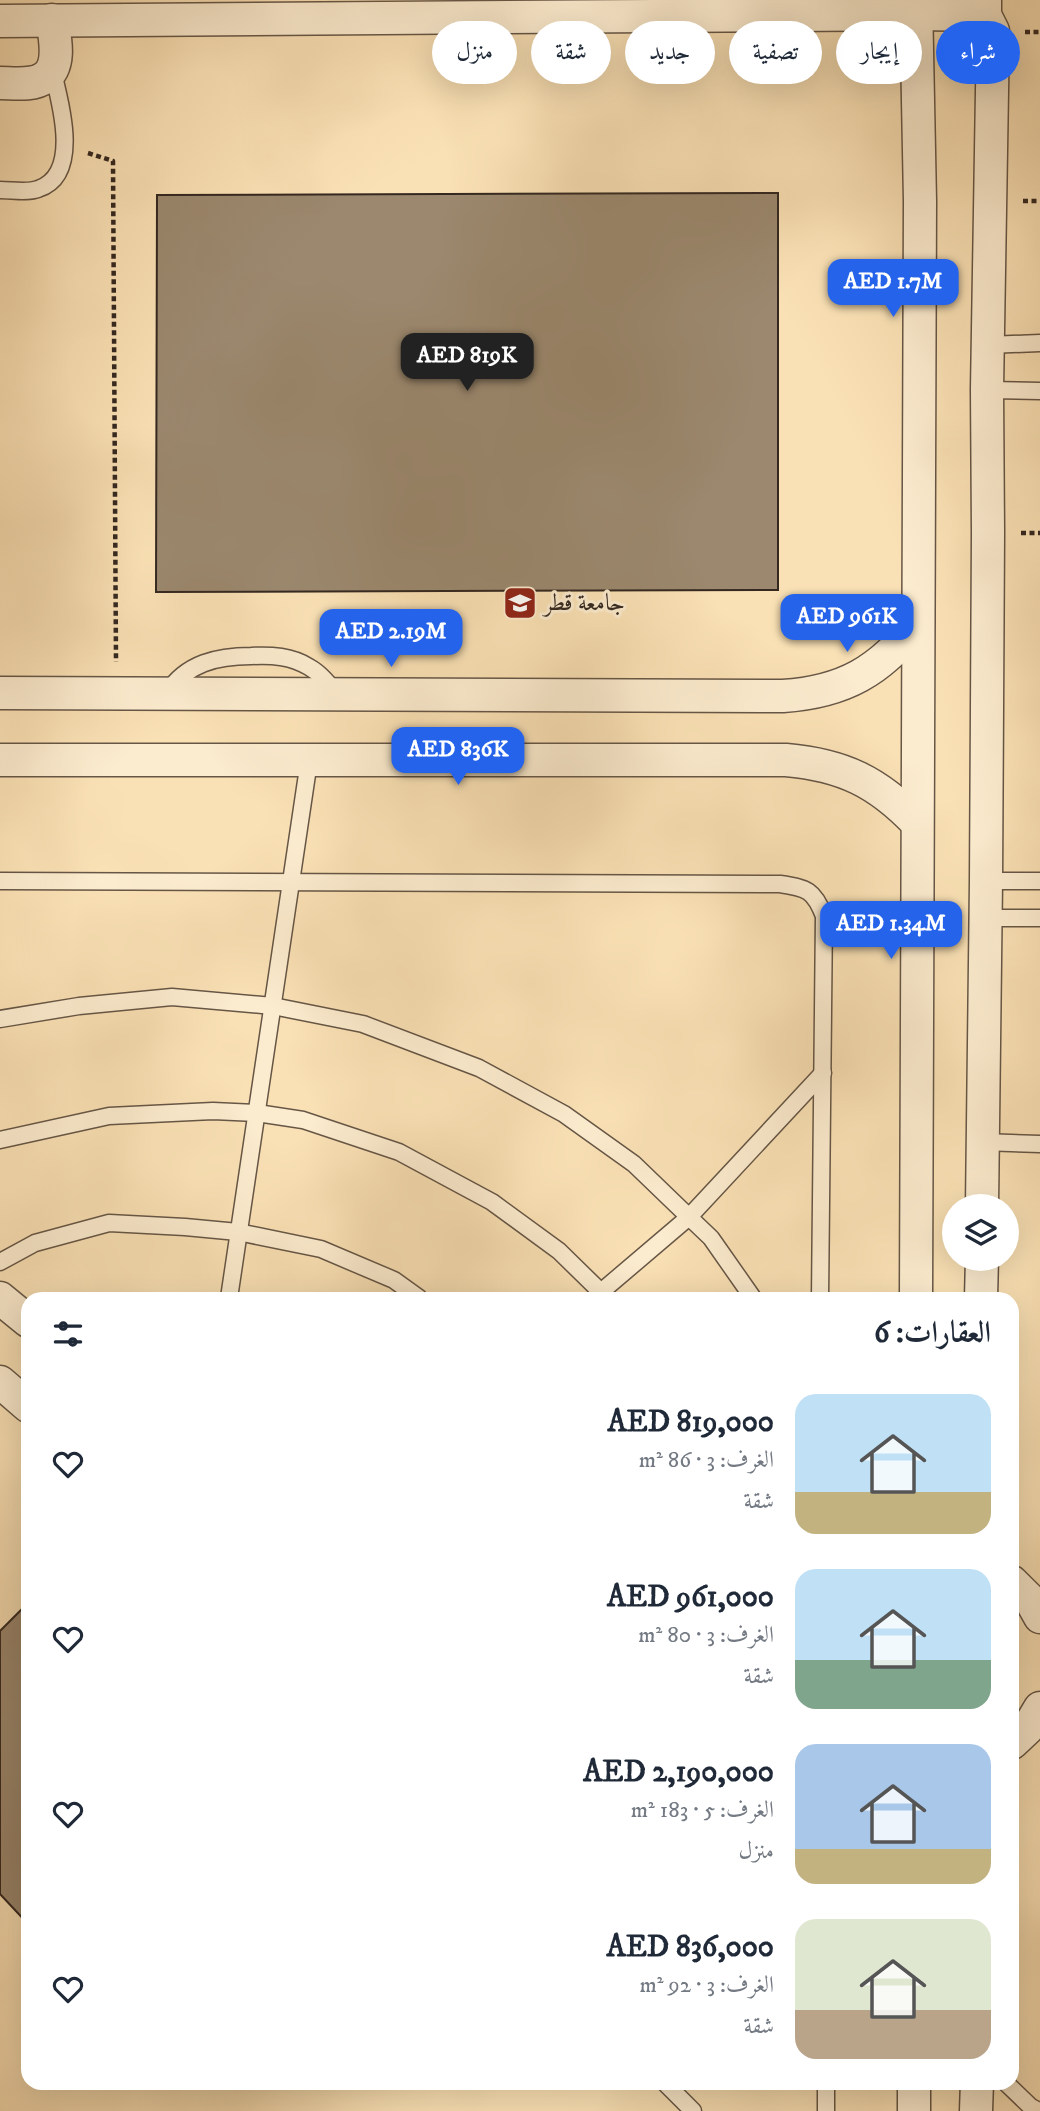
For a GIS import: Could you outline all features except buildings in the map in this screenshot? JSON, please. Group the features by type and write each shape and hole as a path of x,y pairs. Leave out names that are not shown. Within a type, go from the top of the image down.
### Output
{"street":[{"path":"916,7 920,201 916,1292"},
{"path":"0,21 985,7 993,31 987,390 986,918 982,1194"},
{"path":"0,83 45,78 52,69 56,52 52,20"},
{"path":"0,693 783,696 835,688 859,677 891,653 918,623"},
{"path":"0,760 786,760 836,768 870,783 900,805 917,823"},
{"path":"981,1292 982,1271"},
{"path":"0,1298 21,1315"},
{"path":"0,1382 21,1400"},
{"path":"1019,1737 1039,1710"},
{"path":"914,2090 914,2111"},
{"path":"976,2111 977,2090"}],"lane":[{"path":"0,190 37,190 53,181 60,167 64,145 64,116 52,69"},
{"path":"988,345 1040,344"},
{"path":"987,390 1040,391"},
{"path":"230,1292 309,761"},
{"path":"0,881 780,884 802,887 818,899 824,916 820,1292"},
{"path":"986,881 1040,881"},
{"path":"986,918 1040,918"},
{"path":"0,1019 79,1006 172,997 273,1006 363,1024 478,1068 564,1115 634,1164 711,1238 749,1292"},
{"path":"605,1292 689,1217 823,1073"},
{"path":"0,1140 109,1116 213,1111 257,1113 303,1120 399,1152 492,1202 559,1251 596,1292"},
{"path":"982,1142 1040,1144"},
{"path":"0,1262 35,1243 109,1223 238,1232 321,1249 394,1280 411,1292"},
{"path":"672,2090 693,2111"},
{"path":"826,2090 826,2111"},
{"path":"1013,2090 1039,2111"}],"path":[{"path":"64,145 113,161 116,694"}],"place":[{"name":"جامعة قطر","path":"520,603"}]}
